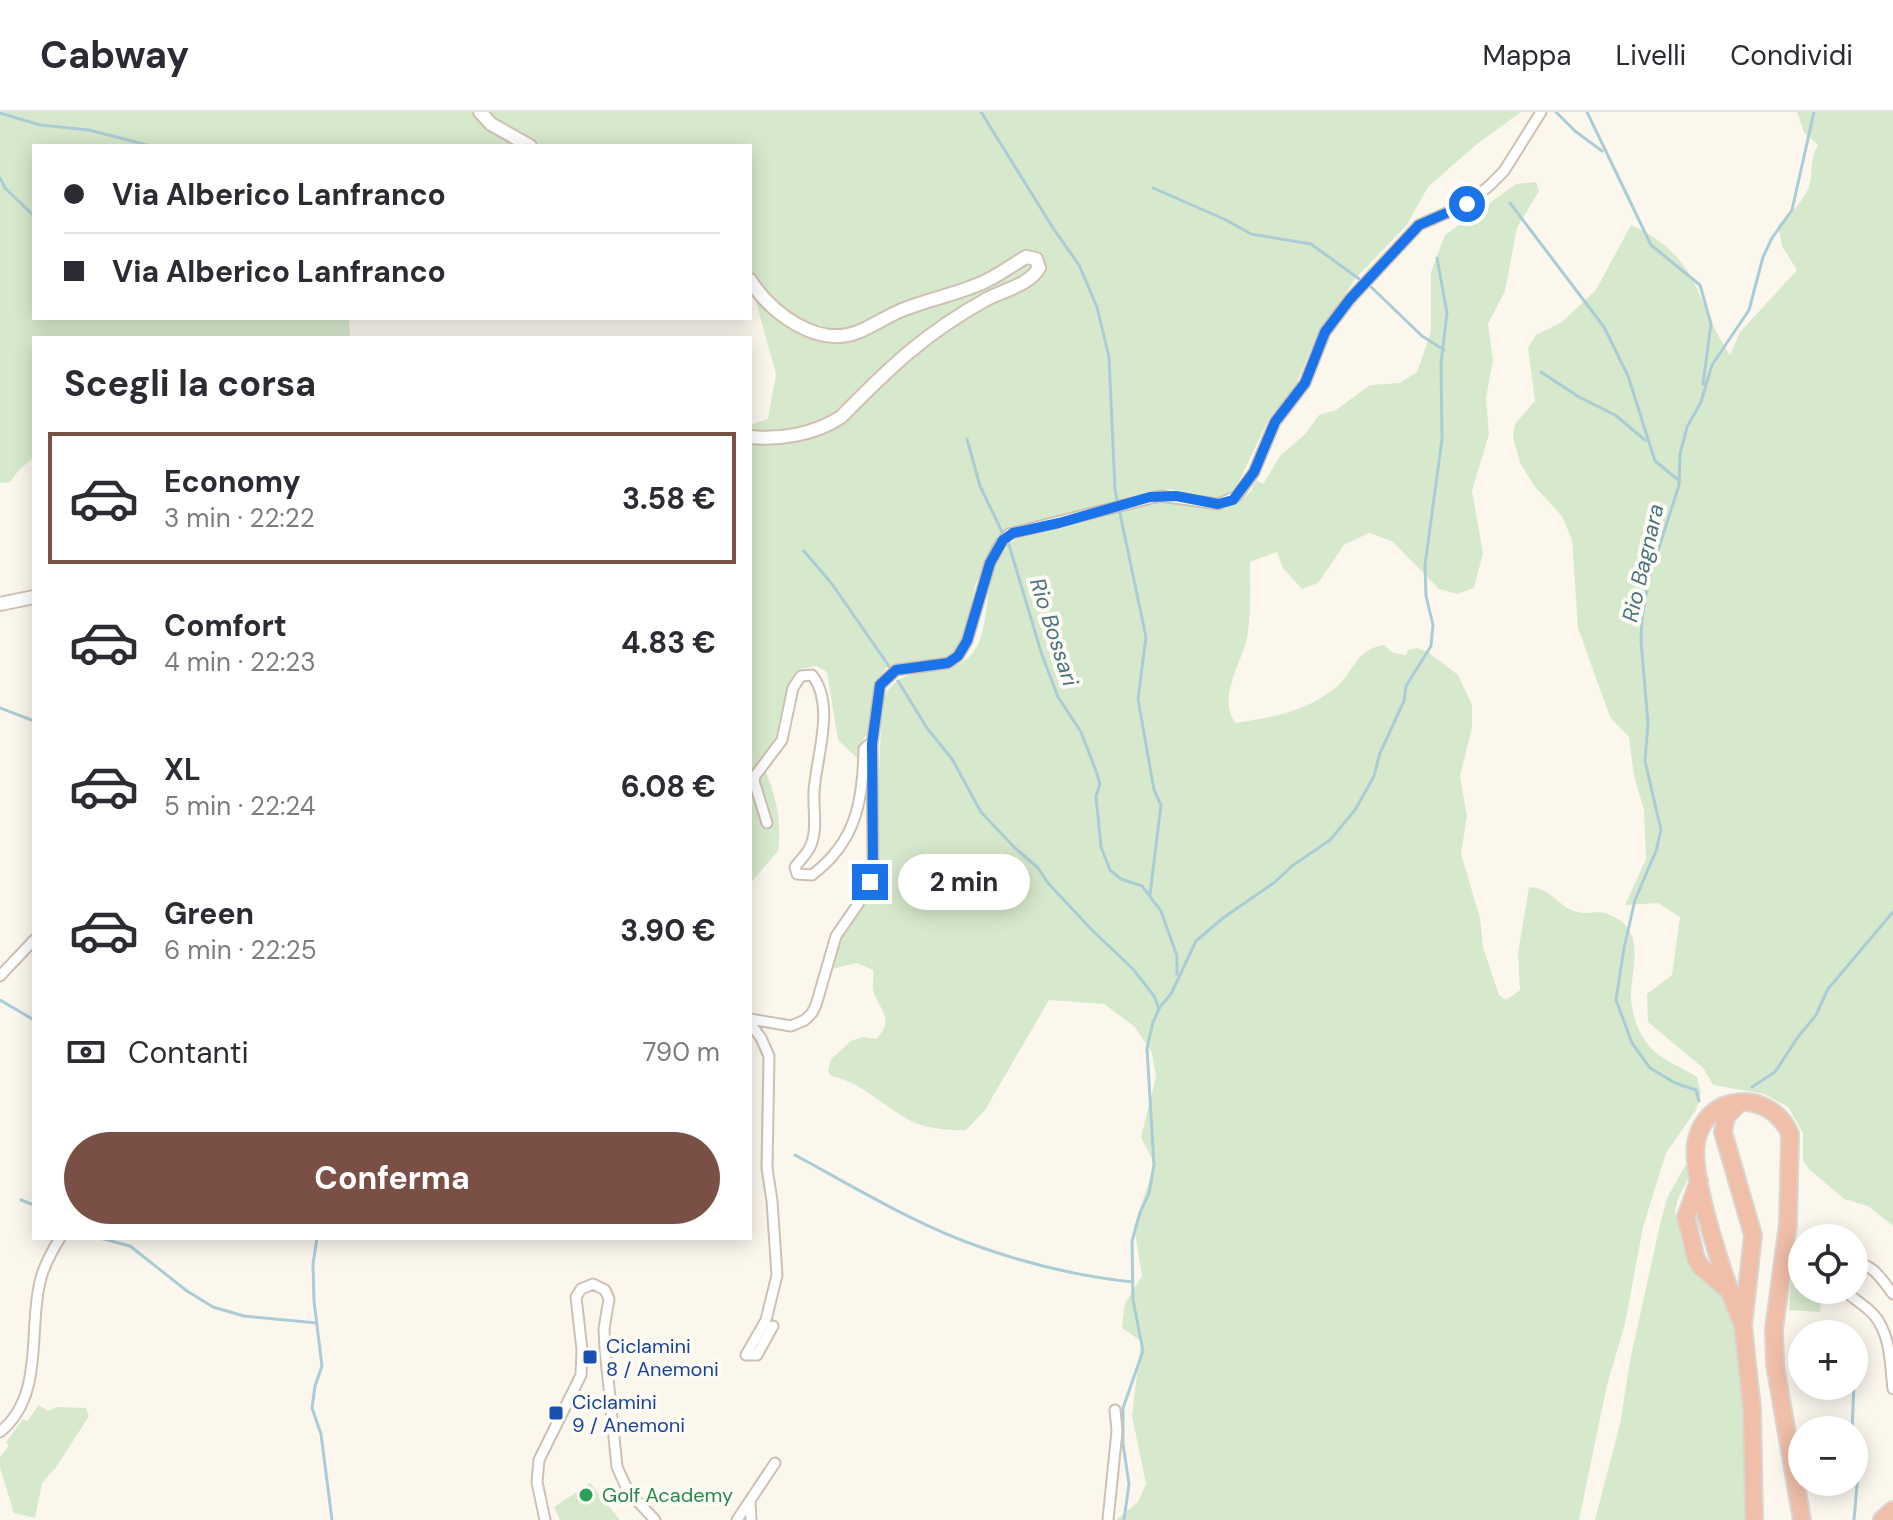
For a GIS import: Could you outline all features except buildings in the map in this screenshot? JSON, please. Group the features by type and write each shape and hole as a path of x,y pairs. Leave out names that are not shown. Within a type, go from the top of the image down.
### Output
{"highway":[{"path":"1740,1102 1726,1117 1723,1132 1753,1235 1743,1326 1752,1409 1754,1520"},
{"path":"1743,1326 1728,1290 1699,1181 1696,1145 1702,1123 1717,1108 1740,1102 1762,1104 1773,1111 1790,1134 1788,1224 1774,1341 1780,1400 1802,1520"},
{"path":"1699,1181 1686,1217 1696,1259 1728,1290"},
{"path":"1882,1520 1893,1510"}],"main road":[{"path":"480,112 491,124 526,144"},
{"path":"752,283 757,292 807,331 837,337 856,333 901,310 982,283 1026,257 1036,259 1039,268 1031,278 987,299 919,342 829,425 783,437 752,437"},
{"path":"0,604 32,597"}],"street":[{"path":"752,1021 791,1026 805,1020 816,1005 836,936 870,882 873,863 872,744 876,702 882,682 896,670 948,663 958,656 967,641 990,563 1003,540 1009,534 1150,497 1176,496 1218,504 1237,496 1254,472 1275,422 1305,383 1325,332 1350,299 1419,225 1467,204 1489,186 1504,171 1541,112"},
{"path":"767,823 755,776 782,740 793,688 801,676 812,675 820,689 822,748 815,781 813,838 809,850 795,867 797,874 812,875 845,842 857,806 864,749 872,744"},
{"path":"0,976 32,942"},
{"path":"752,1024 769,1056 767,1168 777,1275 766,1320 746,1355 757,1355 773,1326"},
{"path":"0,1432 23,1402 32,1365 40,1280 59,1240"},
{"path":"1868,1266 1893,1294"},
{"path":"545,1520 537,1482 539,1460 581,1375 582,1350 576,1297 589,1284 601,1287 609,1299 604,1339 617,1467 628,1491 655,1520"},
{"path":"1861,1304 1873,1314 1886,1337 1893,1389"},
{"path":"1108,1520 1117,1431 1115,1410"},
{"path":"737,1520 775,1463"},
{"path":"750,1502 751,1520"}],"green space":[{"path":"0,112 1521,112 1477,144 1428,187 1406,226 1356,278 1317,335 1295,387 1269,418 1237,486 1227,497 1211,499 1170,489 1106,503 1038,524 1006,529 975,585 966,633 958,649 946,660 887,667 873,698 871,732 864,737 858,759 838,740 827,672 816,666 800,669 793,681 779,736 760,759 776,804 778,851 752,882 752,424 768,419 776,374 752,294 752,144 32,144 32,320 349,320 350,336 32,336 32,459 10,482 0,483"},
{"path":"1797,112 1893,112 1893,1226 1868,1206 1844,1199 1809,1169 1803,1161 1803,1133 1788,1107 1764,1094 1713,1085 1703,1068 1648,1022 1647,994 1672,975 1680,917 1658,903 1625,905 1646,859 1644,810 1634,776 1629,737 1610,717 1578,628 1572,540 1562,516 1535,487 1520,463 1513,437 1515,424 1535,401 1528,348 1536,335 1562,322 1596,290 1631,225 1654,238 1684,266 1730,355 1740,332 1797,270 1782,246 1778,225 1797,206 1808,189 1818,145 1804,132"},
{"path":"1536,182 1539,191 1517,228 1505,291 1488,324 1493,360 1486,398 1489,434 1472,491 1483,553 1474,588 1457,594 1439,589 1392,541 1369,533 1344,545 1318,583 1302,589 1283,568 1277,552 1250,562 1248,632 1233,678 1229,702 1230,713 1236,723 1301,708 1335,688 1367,651 1384,645 1393,653 1406,655 1408,650 1417,648 1428,652 1458,675 1472,705 1472,728 1460,776 1467,816 1461,854 1480,918 1483,947 1499,995 1506,1000 1520,990 1518,953 1529,887 1550,894 1571,910 1608,914 1620,921 1633,938 1631,1002 1642,1036 1660,1055 1697,1077 1701,1093 1696,1110 1666,1153 1643,1227 1625,1324 1607,1385 1579,1520 1116,1520 1138,1502 1146,1484 1132,1416 1141,1341 1122,1328 1125,1303 1142,1276 1134,1226 1155,1165 1141,1137 1156,1077 1152,1053 1135,1027 1104,1004 1049,1000 985,1110 966,1130 915,1123 862,1089 831,1076 828,1071 831,1059 851,1041 863,1037 876,1039 885,1026 884,1014 873,990 873,970 857,963 832,969 831,964 840,939 871,894 879,865 877,819 882,703 889,689 899,680 948,668 971,655 983,629 995,565 1014,540 1157,501 1209,508 1241,501 1256,480 1263,484 1280,456 1305,434 1319,415 1336,410 1370,385 1400,383 1417,372 1431,332 1431,272 1445,235 1516,184"},
{"path":"1692,1164 1675,1211 1690,1267 1725,1296 1735,1330 1741,1377 1747,1520 1595,1520 1620,1424 1630,1361 1661,1220 1668,1196 1685,1166"},
{"path":"1789,1304 1821,1304 1820,1312 1789,1310"},
{"path":"39,1405 48,1411 56,1407 86,1408 89,1416 57,1466 42,1483 35,1518 14,1513 0,1468 0,1457 9,1446 6,1442 23,1419 27,1421"},
{"name":"Golf Academy","path":"590,1483 620,1520 560,1520 554,1507"}],"waterway":[{"path":"981,112 1079,265 1097,307 1109,357 1115,490 1146,637 1138,699 1154,790 1161,805 1150,894"},
{"path":"1556,112 1602,151"},
{"path":"1587,112 1651,245 1700,285 1711,324 1703,384"},
{"name":"Rio Bagnara","path":"1699,1101 1696,1090 1675,1083 1650,1068 1632,1043 1616,1000 1635,900 1656,851 1661,830 1645,761 1648,723 1642,618 1649,579 1679,485 1680,454 1687,427 1701,402 1712,365 1749,310 1763,257 1772,238 1792,210 1814,112"},
{"path":"0,113 40,125 89,130 143,144"},
{"path":"0,178 5,188 32,214"},
{"path":"1153,188 1251,234 1311,244 1362,281"},
{"path":"1510,203 1604,327 1628,376 1655,461 1677,479"},
{"path":"1124,1520 1129,1484 1123,1444 1123,1408 1143,1351 1133,1300 1132,1241 1149,1193 1154,1165 1147,1048 1153,1022 1171,994 1196,941 1330,840 1355,810 1374,776 1380,753 1404,701 1406,686 1431,646 1433,625 1426,596 1425,565 1442,439 1441,363 1447,313 1437,258"},
{"path":"1369,285 1422,336 1444,350"},
{"path":"1541,372 1579,397 1615,415 1645,440"},
{"path":"967,439 980,486 1004,536"},
{"name":"Rio Bossari","path":"1009,545 1058,697 1081,732 1096,771 1100,784 1096,796 1101,847 1110,870 1121,879 1142,886 1161,911 1177,956 1177,974"},
{"path":"804,551 832,584 891,669"},
{"path":"898,681 927,728 952,759 981,812 1133,969 1154,996 1159,1009"},
{"path":"0,708 32,720"},
{"path":"1752,1087 1775,1072 1816,1015 1828,989 1893,912"},
{"path":"0,1000 32,1019"},
{"path":"795,1155 888,1206 959,1239 1039,1265 1133,1282"},
{"path":"21,1200 32,1204"},
{"path":"108,1240 130,1246 187,1291 213,1307 244,1316 317,1323"},
{"path":"317,1240 313,1264 314,1301 322,1366 312,1408 321,1434 332,1520"},
{"name":"Rio Bagnara","path":"1853,1400 1853,1416"},
{"name":"Rio Bagnara","path":"1854,1520 1856,1496"}],"place":[{"name":"Ciclamini 8 / Anemoni","path":"590,1357"},
{"name":"Ciclamini 9 / Anemoni","path":"556,1413"},
{"name":"Golf Academy","path":"586,1495"}],"route":[{"path":"870,882 873,863 872,744 879,688 884,679 896,670 948,663 956,659 964,649 986,574 1003,540 1009,534 1150,497 1176,496 1218,504 1233,500 1254,472 1275,422 1305,383 1325,332 1350,299 1419,225 1467,204"}]}
